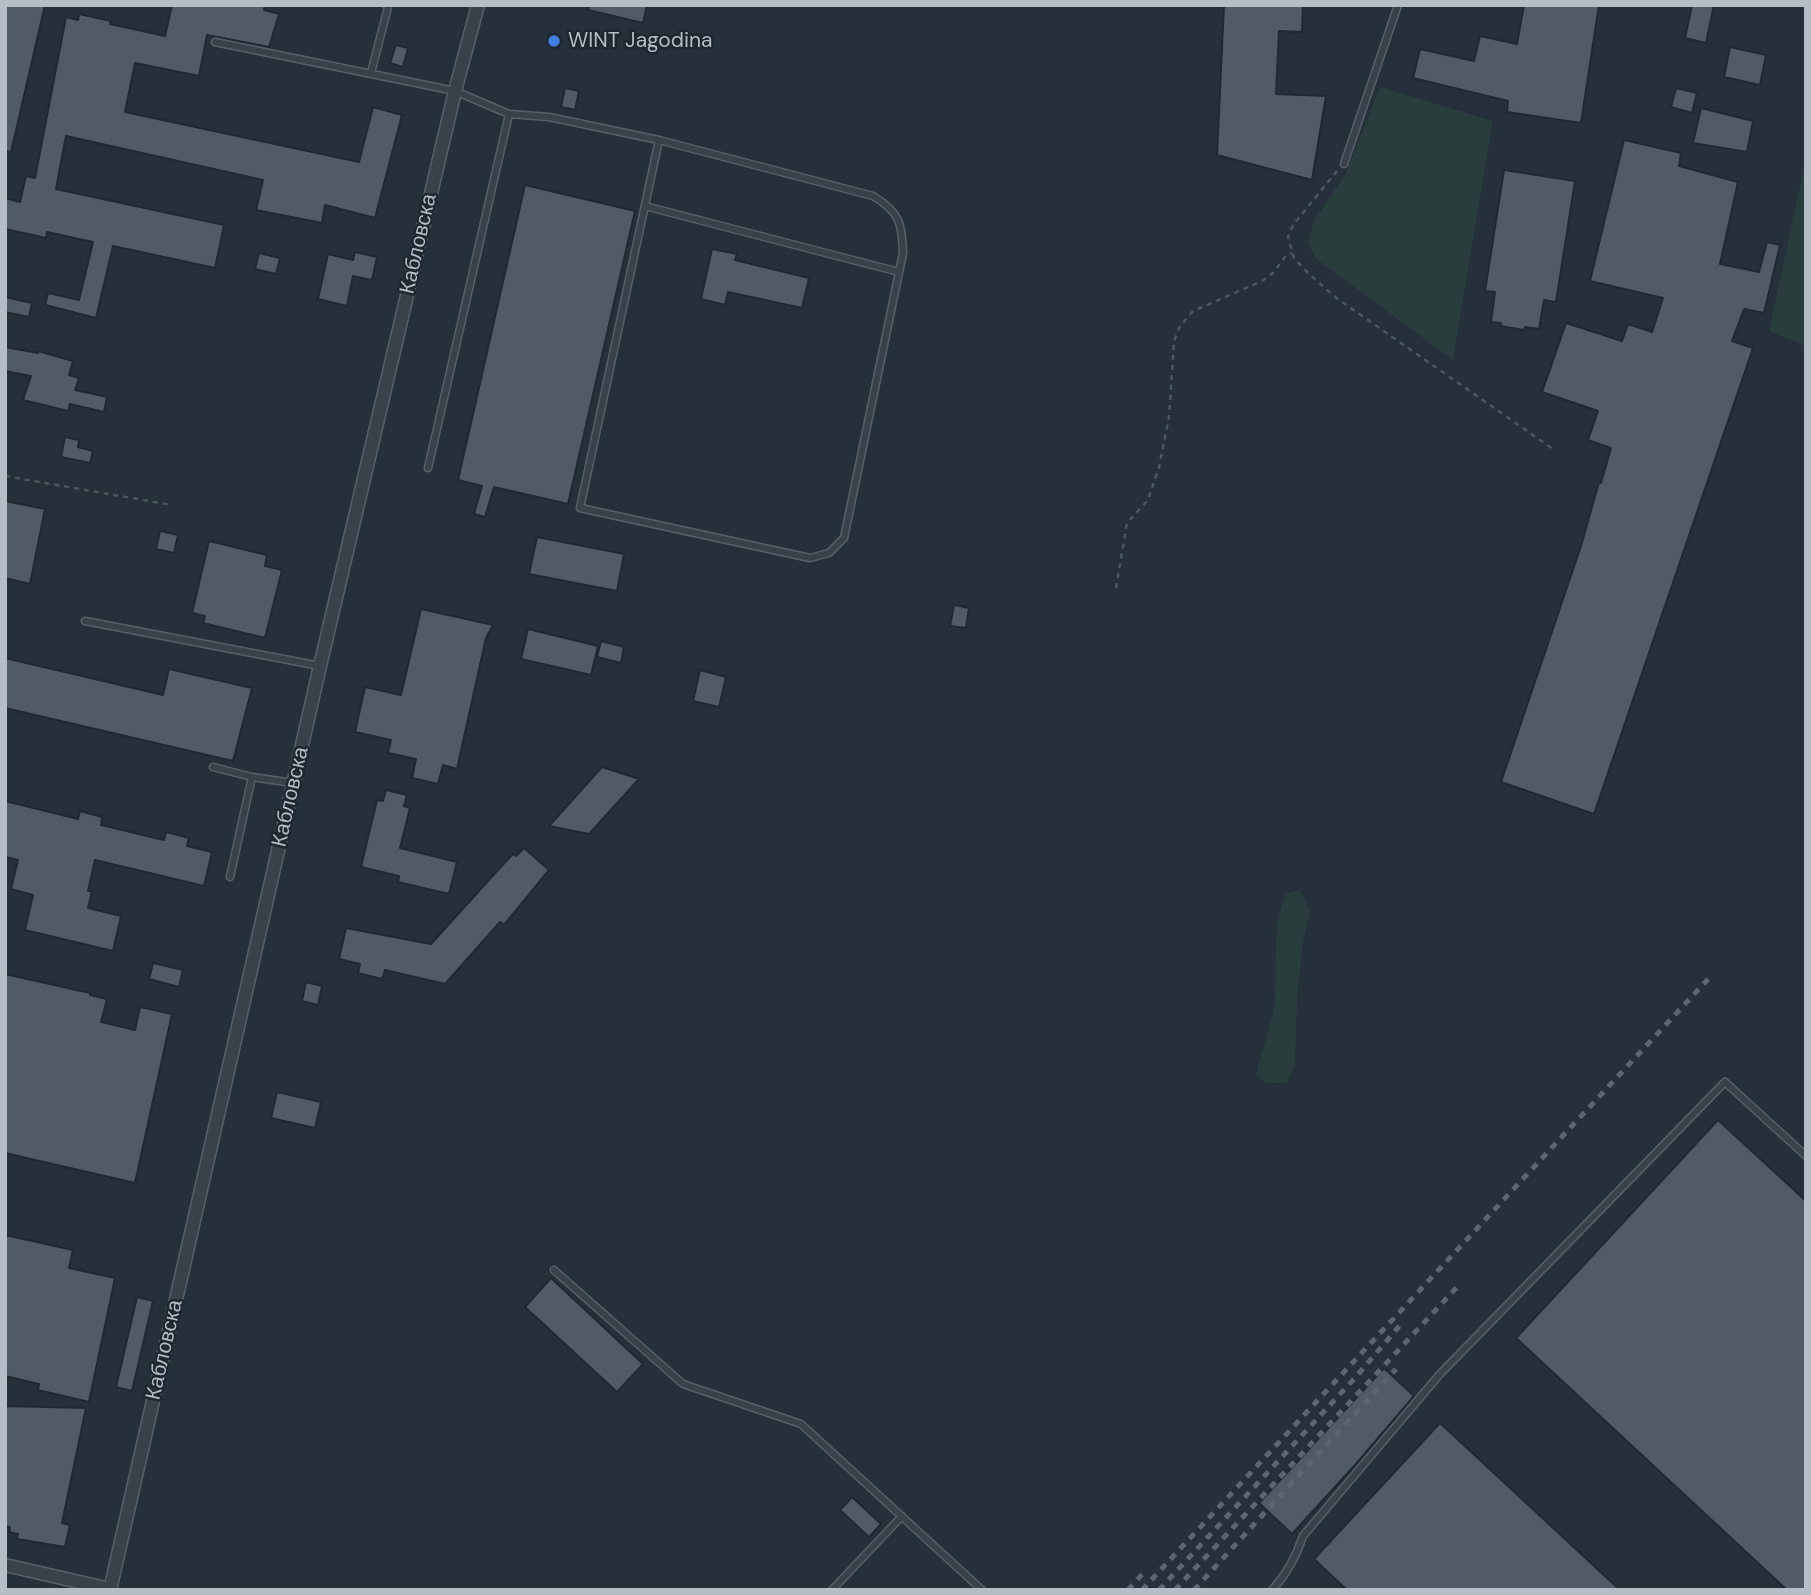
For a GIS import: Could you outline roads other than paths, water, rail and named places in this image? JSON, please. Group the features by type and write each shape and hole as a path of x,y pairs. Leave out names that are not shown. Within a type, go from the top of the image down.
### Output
{"street":[{"name":"Кабловска","path":"110,1589 320,667 455,91 478,5"},
{"path":"5,1565 110,1589"}],"lane":[{"path":"371,73 388,7 386,5"},
{"path":"1343,164 1398,5"},
{"path":"215,42 455,91 509,114 549,117 659,140 873,196 890,206 902,225 903,253 844,538 829,553 810,558 580,508 659,140"},
{"path":"428,468 509,114"},
{"path":"645,206 899,272"},
{"path":"85,621 320,667"},
{"path":"213,766 252,777 295,783"},
{"path":"230,877 252,777"},
{"path":"1272,1590 1283,1578 1303,1536 1440,1374 1725,1082 1806,1156"},
{"path":"554,1270 683,1384 801,1424 982,1590"},
{"path":"832,1590 902,1516"}],"railway":[{"path":"1142,1590 1710,977"},
{"path":"1175,1590 1459,1285"},
{"path":"1159,1590 1354,1379 1402,1323"},
{"path":"1194,1590 1396,1369"},
{"path":"1128,1590 1145,1571"}],"place":[{"name":"WINT Jagodina","path":"554,41"}]}
